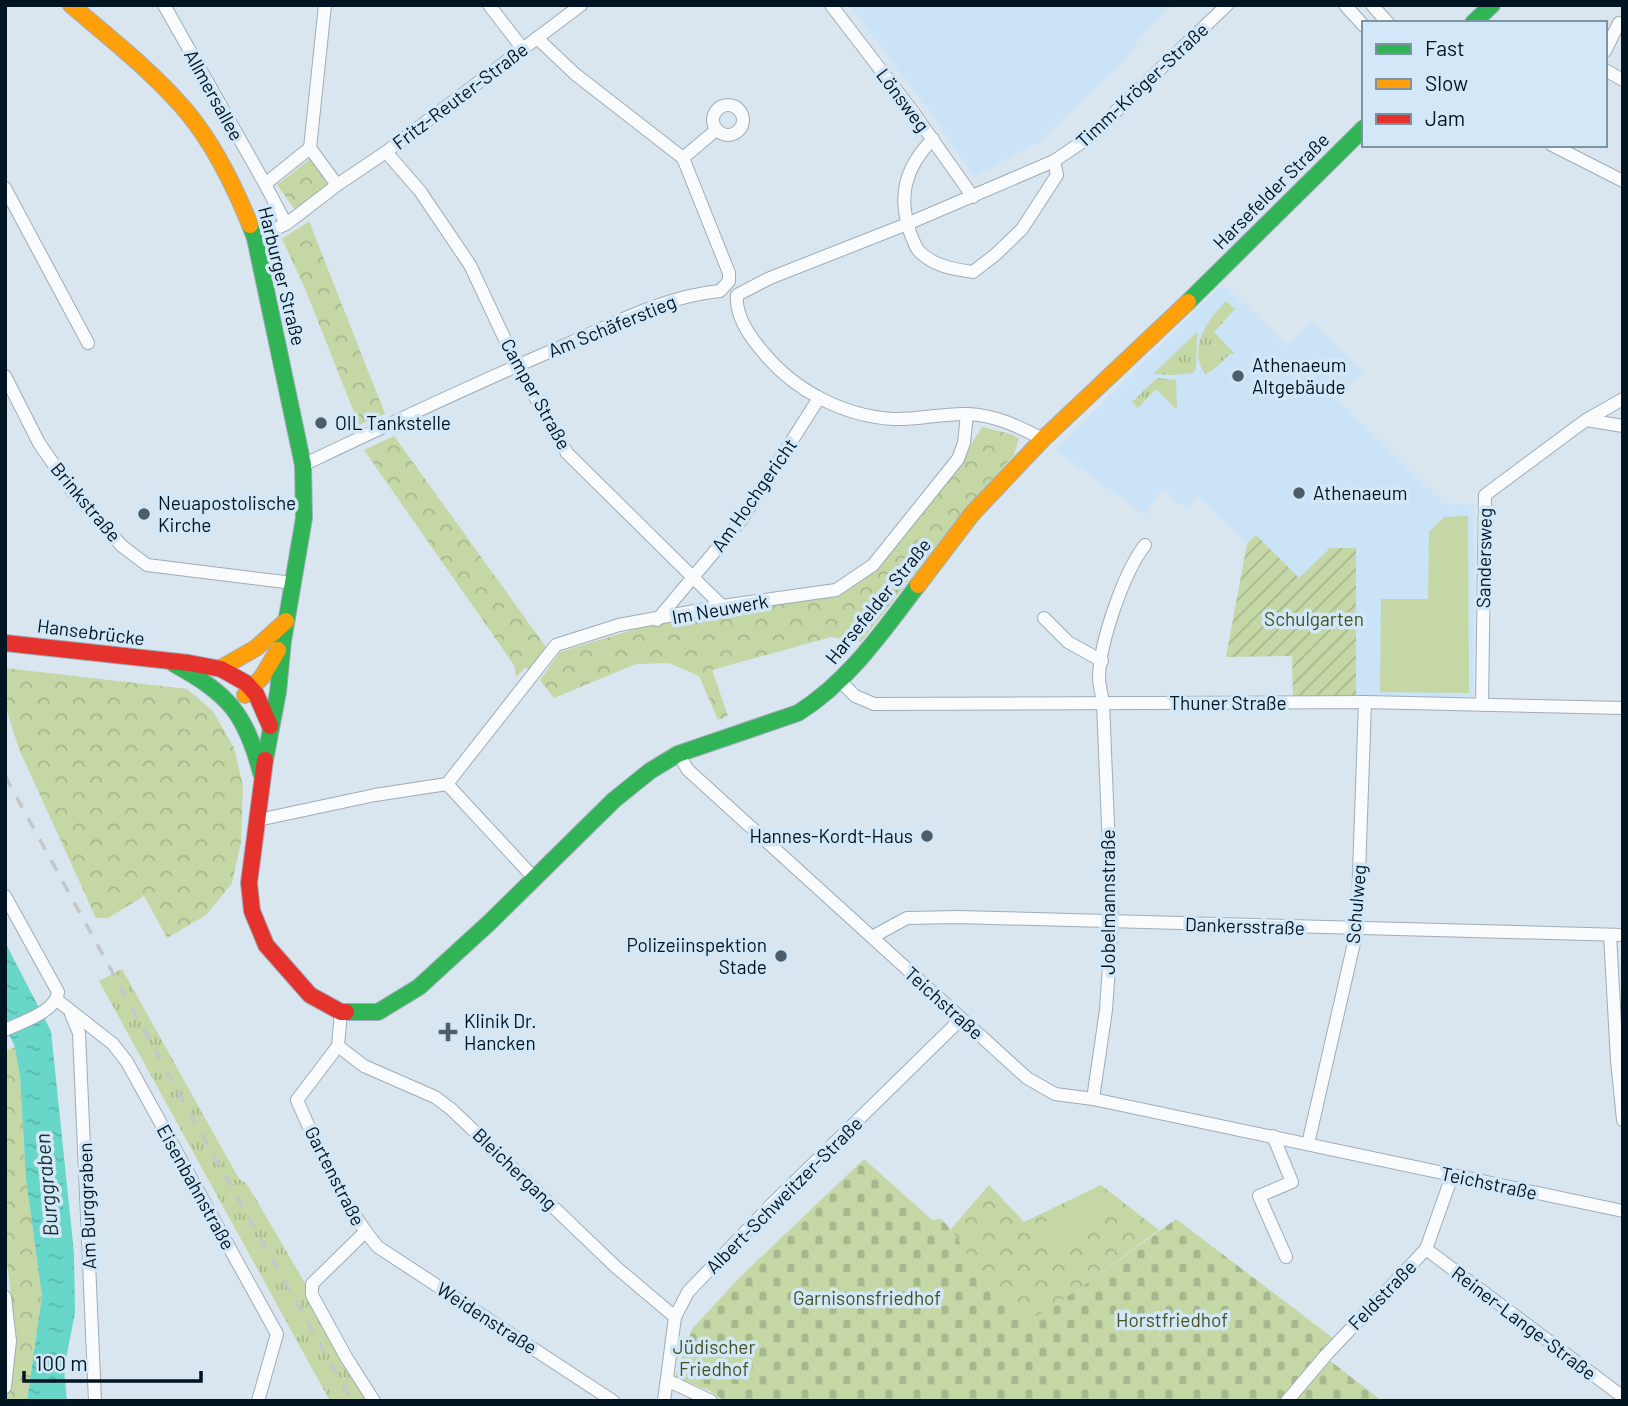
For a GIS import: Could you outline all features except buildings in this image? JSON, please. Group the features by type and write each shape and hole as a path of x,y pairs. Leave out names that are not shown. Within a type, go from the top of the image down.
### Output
{"main road":[{"name":"Harburger Straße","path":"71,5 148,71 188,113 232,181 255,238 303,465 304,519 286,621 278,692 262,776 249,883 252,911 266,945"},
{"path":"1475,21 1492,5"},
{"name":"Harsefelder Straße","path":"266,945 310,995 341,1012 378,1012 419,987 614,800 650,771 678,754 798,713 814,703 860,660 972,514 1043,439 1211,280 1362,130"},
{"path":"221,668 255,651 286,621"},
{"name":"Harburger Straße","path":"256,694 283,641"},
{"name":"Hansebrücke","path":"5,643 172,663 196,662 221,668 242,680 256,694"},
{"name":"Hansebrücke","path":"172,663 204,680 234,706"},
{"name":"Harburger Straße","path":"262,776 246,725 234,706 256,694 278,692"},
{"path":"256,694 271,730"}],"street":[{"name":"Allmersallee","path":"164,5 286,224"},
{"path":"325,5 310,149 337,185"},
{"path":"489,5 523,49"},
{"name":"Fritz-Reuter-Straße","path":"255,238 286,224 581,5"},
{"name":"Lönsweg","path":"831,5 933,139 973,197"},
{"name":"Timm-Kröger-Straße","path":"973,197 1054,161 1088,138 1227,5"},
{"path":"1345,5 1362,24"},
{"path":"1372,5 1386,21"},
{"path":"1607,47 1619,23 1623,25"},
{"path":"537,38 575,74 683,158 716,130"},
{"path":"1607,71 1623,80"},
{"path":"933,139 918,154 908,175 903,197 907,225 917,249 943,268 973,272 995,256 1022,229 1057,175 1054,161"},
{"path":"1558,147 1623,181"},
{"path":"265,184 310,149"},
{"name":"Camper Straße","path":"386,152 420,191 470,265 517,365 567,453 723,606"},
{"name":"Am Schäferstieg","path":"303,465 517,365 656,306 691,294 720,291 729,281 729,273 683,158"},
{"path":"5,188 88,343"},
{"path":"973,197 746,289 737,295 736,304 740,318 773,363 819,398 855,413 894,419 967,414 1008,421 1043,439"},
{"name":"Brinkstraße","path":"5,376 39,443 72,491 114,538 148,565 293,583"},
{"name":"Am Hochgericht","path":"657,620 742,519 819,398"},
{"name":"Sandersweg","path":"1482,705 1485,495 1586,420 1623,399"},
{"name":"Im Neuwerk","path":"447,784 556,645 619,625 723,606 836,590 873,565 958,459 964,443 967,414"},
{"path":"1586,420 1623,426"},
{"name":"Jobelmannstraße","path":"1093,1099 1106,1010 1112,922 1103,704 1099,677 1106,637 1119,595 1132,570 1133,560 1145,545"},
{"path":"1044,618 1068,642 1102,661"},
{"name":"Thuner Straße","path":"840,681 855,696 874,704 1365,702 1623,708"},
{"name":"Schulweg","path":"1308,1144 1357,930 1365,702"},
{"name":"Teichstraße","path":"678,754 688,770 961,1019 1027,1078 1055,1094 1093,1099 1273,1136 1623,1211"},
{"path":"258,820 375,794 447,784 534,878"},
{"path":"5,896 57,986 52,1004 5,1030"},
{"name":"Dankersstraße","path":"872,937 907,918 958,917 1357,930 1617,935"},
{"path":"1617,935 1617,1060 1623,1120"},
{"name":"Eisenbahnstraße","path":"52,1004 113,1044 127,1062 277,1334 258,1401"},
{"path":"338,1046 341,1012"},
{"name":"Am Burggraben","path":"71,1014 79,1033 95,1401"},
{"name":"Albert-Schweitzer-Straße","path":"664,1401 675,1317 688,1292 759,1217 961,1019"},
{"name":"Gartenstraße","path":"338,1046 298,1100 315,1140 365,1232 312,1284 312,1295 374,1401"},
{"name":"Bleichergang","path":"338,1046 364,1066 435,1097 451,1109 617,1268 675,1317"},
{"path":"1273,1136 1292,1182 1259,1196 1286,1257"},
{"name":"Feldstraße","path":"1287,1401 1326,1355 1426,1249 1452,1175"},
{"name":"Weidenstraße","path":"365,1232 378,1247 613,1401"},
{"name":"Reiner-Lange-Straße","path":"1426,1249 1623,1397"},
{"path":"5,1297 10,1342 5,1387"},
{"path":"667,1380 710,1401"}],"shaded area":[{"path":"849,5 1173,5 1146,30 1125,60 1039,142 974,177 935,119"},
{"name":"Athenaeum","path":"1223,284 1287,345 1311,321 1364,372 1337,398 1445,505 1474,504 1473,695 1469,698 1293,697 1293,656 1226,657 1247,544 1198,496 1188,509 1162,490 1145,515 1055,450"}],"green space":[{"path":"311,158 329,184 296,211 277,185"},
{"path":"309,221 385,414 359,425 304,286 282,239"},
{"path":"1226,301 1235,309 1214,332 1235,354 1230,354 1205,374 1198,354 1199,344 1207,325"},
{"path":"1197,332 1196,368 1193,373 1153,374"},
{"path":"1157,378 1176,380 1177,410 1156,389 1138,408 1132,402"},
{"path":"982,427 1019,438 1014,455 957,519 861,642 831,637 712,670 728,716 718,720 699,676 669,663 636,664 554,698 540,680 560,652 655,623 837,593 882,563 960,462"},
{"path":"394,436 546,647 529,671 526,667 516,677 514,665 364,450"},
{"path":"1468,516 1469,693 1380,692 1381,599 1428,599 1429,532 1444,517"},
{"name":"Schulgarten","path":"1256,535 1299,578 1330,548 1356,548 1356,697 1293,697 1292,656 1226,657 1247,544"},
{"path":"5,668 187,689 213,711 234,748 243,786 241,842 232,883 206,915 167,938 144,896 108,918 96,918 19,749 5,705"},
{"path":"122,969 239,1179 247,1184 374,1401 330,1401 99,981"},
{"path":"15,1047 20,1077 26,1179 42,1296 27,1401 5,1401 5,1370 16,1335 5,1247 5,1051"},
{"path":"864,1159 932,1220 941,1219 971,1258 996,1302 1073,1293 1176,1219 1333,1338 1320,1353 1382,1401 724,1401 710,1391 675,1377 692,1329 738,1279"},
{"path":"989,1185 1024,1222 1101,1185 1159,1230 1073,1293 1033,1318 996,1302 951,1229"},
{"path":"1101,1185 1117,1209 1054,1249 1039,1226"}],"water":[{"name":"Burggraben","path":"5,942 51,1031 74,1253 75,1313 64,1369 67,1401 27,1401 42,1296 26,1179 20,1077 15,1047 5,1026"}],"railway":[{"path":"5,776 178,1092 352,1401"}],"traffic: fast":[{"path":"1475,21 1492,5"},
{"path":"1188,302 1362,130"},
{"path":"250,225 303,465 304,518 265,760"},
{"path":"346,1012 378,1012 419,987 490,922 614,800 650,771 678,754 798,713 816,700 864,655 918,585"},
{"path":"174,664 208,685 232,707 248,734 261,773"}],"traffic: slow":[{"path":"71,5 146,70 187,112 223,166 250,225"},
{"path":"918,585 972,514 1043,439 1188,302"},
{"path":"221,668 256,648 286,621"},
{"path":"245,695 262,677 278,650"}],"traffic: jam":[{"path":"5,643 189,663 221,669 246,683 256,694 270,726"},
{"path":"265,760 249,883 252,911 266,945 310,995 341,1012 346,1012"}],"place":[{"name":"Athenaeum Altgebäude","path":"1238,376"},
{"name":"OIL Tankstelle","path":"321,423"},
{"name":"Athenaeum","path":"1299,493"},
{"name":"Neuapostolische Kirche","path":"144,514"},
{"name":"Hannes-Kordt-Haus","path":"927,836"},
{"name":"Polizeiinspektion Stade","path":"781,956"},
{"name":"Klinik Dr. Hancken","path":"448,1032"}],"park label":[{"name":"Garnisonsfriedhof","path":"867,1298"},
{"name":"Horstfriedhof","path":"1172,1320"},
{"name":"Jüdischer Friedhof","path":"714,1358"}]}
